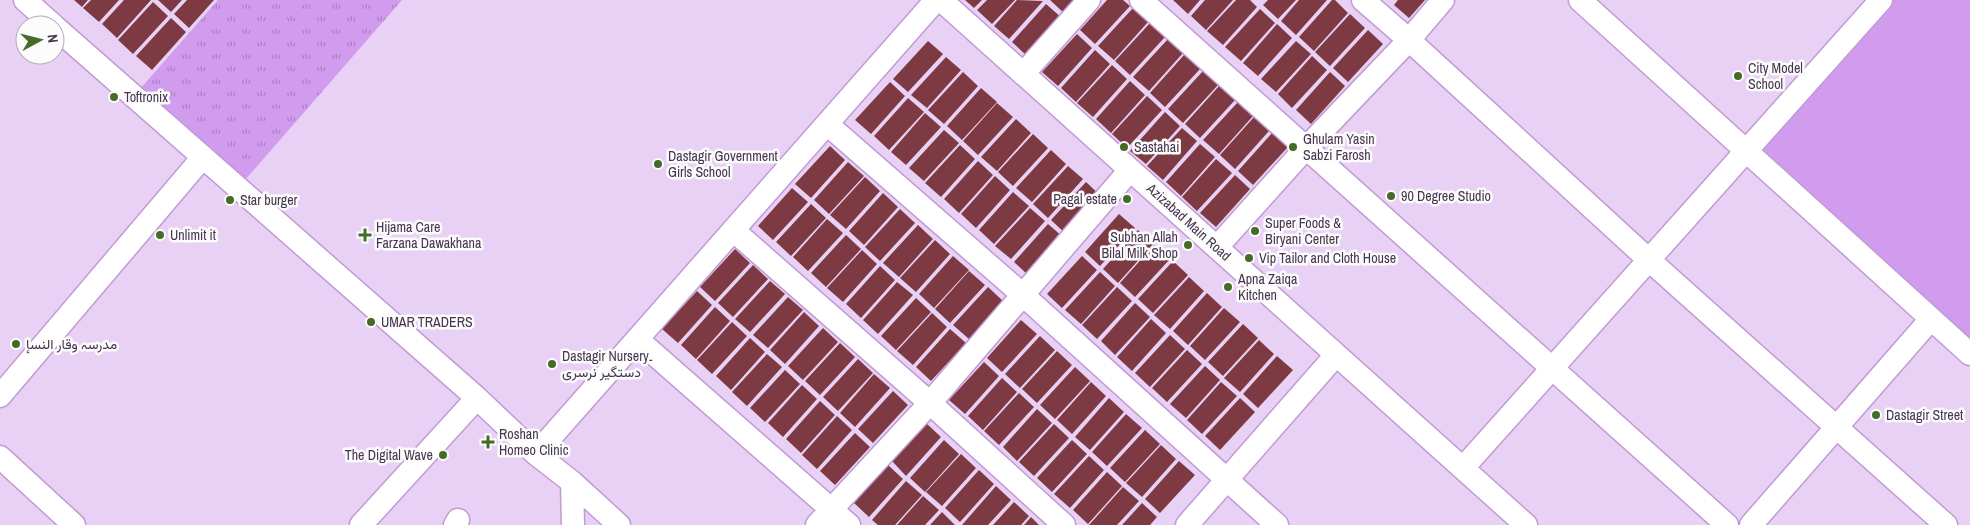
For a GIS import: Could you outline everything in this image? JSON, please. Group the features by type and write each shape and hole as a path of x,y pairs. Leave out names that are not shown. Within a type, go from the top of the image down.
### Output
{"street":[{"path":"25,0 42,15"},
{"path":"536,454 936,0"},
{"name":"Azizabad Main Road","path":"941,0 1526,525"},
{"path":"1023,74 1090,0"},
{"path":"1141,0 1728,525"},
{"path":"1363,0 1649,260 1946,525"},
{"path":"1217,248 1306,148 1409,40 1443,0"},
{"path":"1580,0 1970,354"},
{"path":"1463,468 1881,0"},
{"path":"65,36 477,398 536,454 572,482 619,525"},
{"path":"827,124 1023,295 1277,525"},
{"path":"0,396 203,157"},
{"path":"824,517 930,402 1130,170"},
{"path":"733,230 930,402 1064,525"},
{"path":"1751,525 1931,319"},
{"path":"637,340 824,517 850,525"},
{"path":"1187,525 1336,355"},
{"path":"361,525 477,398"},
{"path":"0,457 74,525"},
{"path":"572,482 573,525"}],"green space":[{"path":"218,0 402,0 238,188 133,97"},
{"path":"1881,0 1970,0 1970,354 1746,152"}],"building":[{"path":"74,0 88,0 82,7"},
{"path":"91,0 119,0 99,22 83,8"},
{"path":"124,0 151,0 117,38 102,24"},
{"path":"158,0 182,0 171,12"},
{"path":"187,0 214,0 189,28 174,14"},
{"path":"965,0 982,0 974,8"},
{"path":"987,0 1015,0 992,24 977,10"},
{"path":"1017,0 1043,1 1009,39 994,26"},
{"path":"1050,0 1078,0 1065,14"},
{"path":"1107,0 1123,0 1130,6 1095,44 1080,30"},
{"path":"1173,0 1200,0 1188,14"},
{"path":"1205,0 1233,0 1206,30 1191,16"},
{"path":"1236,0 1250,0 1257,7 1223,45 1207,31"},
{"path":"1268,0 1296,0 1278,19 1263,5"},
{"path":"1299,0 1327,0 1296,35 1281,21"},
{"path":"1332,0 1335,0 1348,13 1314,51 1299,37"},
{"path":"1398,0 1425,0 1409,18 1394,5"},
{"path":"153,2 168,16 133,54 118,40"},
{"path":"1046,4 1062,18 1027,56 1012,42"},
{"path":"1133,8 1148,22 1114,60 1098,46"},
{"path":"1260,9 1275,23 1241,61 1225,47"},
{"path":"1350,14 1365,28 1330,66 1315,52"},
{"path":"171,18 186,32 152,70 136,56"},
{"path":"1150,23 1165,37 1130,75 1115,61"},
{"path":"1277,24 1292,38 1258,76 1243,63"},
{"path":"1368,30 1383,44 1348,82 1333,68"},
{"path":"1077,34 1092,48 1058,86 1042,72"},
{"path":"1168,39 1183,53 1149,91 1133,77"},
{"path":"928,41 943,54 908,92 893,79"},
{"path":"1296,41 1311,54 1276,92 1261,79"},
{"path":"1095,50 1110,64 1076,102 1061,88"},
{"path":"1184,55 1200,69 1165,107 1150,93"},
{"path":"1312,56 1327,70 1292,108 1278,94"},
{"path":"946,57 961,70 927,108 911,95"},
{"path":"1112,65 1127,79 1093,117 1077,103"},
{"path":"1203,71 1218,85 1183,123 1168,109"},
{"path":"963,72 978,86 944,124 928,110"},
{"path":"1330,72 1345,86 1311,124 1296,110"},
{"path":"1130,81 1145,95 1111,133 1096,119"},
{"path":"890,82 905,96 871,134 855,120"},
{"path":"1219,86 1235,100 1200,138 1185,124"},
{"path":"981,88 997,102 962,140 947,126"},
{"path":"1147,96 1162,110 1127,148 1112,134"},
{"path":"908,98 924,112 889,150 874,136"},
{"path":"1238,102 1253,116 1219,154 1203,140"},
{"path":"997,103 1013,117 978,155 963,141"},
{"path":"1165,112 1180,126 1146,164 1130,151"},
{"path":"925,113 941,127 906,165 891,152"},
{"path":"1254,117 1269,131 1235,169 1220,155"},
{"path":"1016,119 1031,133 997,171 981,157"},
{"path":"1182,128 1197,141 1163,180 1147,166"},
{"path":"944,130 959,143 924,181 909,168"},
{"path":"1272,133 1288,147 1253,185 1238,171"},
{"path":"1033,134 1048,148 1013,186 998,172"},
{"path":"1200,144 1215,157 1181,196 1166,182"},
{"path":"960,145 975,159 941,197 925,183"},
{"path":"830,146 845,160 811,198 795,184"},
{"path":"1051,150 1066,164 1032,202 1016,188"},
{"path":"1216,159 1232,173 1197,211 1182,197"},
{"path":"978,161 993,175 959,213 944,199"},
{"path":"848,162 864,176 829,214 814,200"},
{"path":"1068,166 1083,179 1048,218 1033,204"},
{"path":"1235,175 1250,189 1216,227 1200,213"},
{"path":"995,176 1010,190 976,228 961,214"},
{"path":"865,177 880,191 846,229 830,215"},
{"path":"1086,182 1101,196 1066,234 1051,220"},
{"path":"792,188 808,202 773,240 758,226"},
{"path":"1013,192 1029,206 994,244 979,230"},
{"path":"883,193 898,207 864,245 849,231"},
{"path":"811,204 826,218 791,256 776,242"},
{"path":"1030,208 1045,221 1011,259 995,246"},
{"path":"900,209 915,223 880,261 865,247"},
{"path":"1119,214 1135,228 1100,266 1085,252"},
{"path":"827,219 843,233 808,271 793,257"},
{"path":"1048,224 1063,237 1029,276 1014,262"},
{"path":"918,225 933,239 899,277 883,263"},
{"path":"1138,230 1153,244 1118,283 1103,269"},
{"path":"846,235 861,249 826,287 811,273"},
{"path":"935,240 950,254 916,292 900,278"},
{"path":"1154,245 1170,259 1135,297 1120,283"},
{"path":"735,249 750,263 715,301 700,287"},
{"path":"862,250 877,264 843,302 827,288"},
{"path":"953,256 969,270 934,308 919,294"},
{"path":"1082,256 1097,270 1062,308 1047,294"},
{"path":"1173,261 1188,275 1153,313 1138,299"},
{"path":"753,265 768,279 733,317 718,303"},
{"path":"880,266 895,280 861,318 846,304"},
{"path":"969,271 985,285 950,323 935,309"},
{"path":"1100,272 1115,286 1081,324 1065,310"},
{"path":"1189,277 1204,291 1170,329 1154,315"},
{"path":"770,281 785,294 750,332 735,319"},
{"path":"897,282 913,295 878,334 863,320"},
{"path":"988,287 1003,301 969,339 953,325"},
{"path":"1117,287 1132,301 1097,339 1082,325"},
{"path":"697,291 712,305 678,343 662,329"},
{"path":"1207,293 1222,307 1188,345 1173,331"},
{"path":"788,297 803,310 768,348 753,335"},
{"path":"916,298 931,312 896,350 881,336"},
{"path":"1135,303 1150,317 1115,355 1101,341"},
{"path":"715,307 730,321 696,359 681,345"},
{"path":"1224,308 1240,322 1205,360 1190,346"},
{"path":"804,312 819,326 785,364 770,350"},
{"path":"932,313 947,327 913,365 897,351"},
{"path":"1151,319 1166,333 1132,371 1117,357"},
{"path":"1021,320 1037,334 1002,372 987,358"},
{"path":"732,322 747,336 712,374 697,360"},
{"path":"1243,324 1258,338 1223,376 1208,362"},
{"path":"823,328 838,342 803,380 788,366"},
{"path":"950,329 966,343 931,381 916,367"},
{"path":"1170,335 1185,349 1150,387 1135,373"},
{"path":"1040,336 1055,350 1020,388 1005,374"},
{"path":"750,338 765,352 731,390 716,376"},
{"path":"1259,340 1274,354 1240,392 1224,378"},
{"path":"840,343 855,357 820,395 805,381"},
{"path":"1187,350 1202,364 1167,402 1152,388"},
{"path":"1057,351 1072,365 1037,403 1022,389"},
{"path":"767,354 782,367 747,406 732,392"},
{"path":"1277,356 1293,370 1258,408 1243,394"},
{"path":"858,359 873,373 838,411 823,397"},
{"path":"984,362 999,376 965,414 949,400"},
{"path":"1205,366 1220,380 1186,418 1170,404"},
{"path":"1075,367 1090,381 1055,419 1040,405"},
{"path":"785,370 800,384 765,422 750,408"},
{"path":"874,374 890,388 855,427 840,413"},
{"path":"1002,378 1017,392 983,430 968,416"},
{"path":"1091,382 1106,396 1072,434 1057,420"},
{"path":"1221,382 1237,396 1202,434 1187,420"},
{"path":"802,385 817,399 783,437 768,423"},
{"path":"893,391 908,405 873,443 858,429"},
{"path":"1019,393 1034,407 999,445 984,431"},
{"path":"1109,398 1124,412 1090,450 1075,437"},
{"path":"1240,398 1255,412 1220,450 1205,436"},
{"path":"820,401 835,415 801,453 786,439"},
{"path":"1037,409 1052,423 1017,461 1003,447"},
{"path":"1126,414 1142,428 1107,466 1092,452"},
{"path":"837,416 852,430 817,469 802,455"},
{"path":"926,423 941,437 906,476 892,461"},
{"path":"1054,424 1069,438 1034,476 1019,462"},
{"path":"1145,430 1160,444 1125,482 1110,468"},
{"path":"855,433 870,447 835,485 820,471"},
{"path":"944,440 959,454 925,492 910,478"},
{"path":"1072,440 1087,454 1052,492 1037,478"},
{"path":"1161,445 1176,459 1142,497 1126,483"},
{"path":"961,454 976,468 942,506 926,492"},
{"path":"1089,456 1104,470 1070,508 1054,494"},
{"path":"1179,461 1195,475 1160,513 1145,499"},
{"path":"888,465 903,479 869,517 854,503"},
{"path":"979,470 994,484 960,522 945,508"},
{"path":"1107,472 1122,486 1088,524 1073,510"},
{"path":"906,481 922,495 895,525 878,525 872,520"},
{"path":"996,486 1011,500 988,525 962,525"},
{"path":"1123,487 1139,501 1117,525 1089,525"},
{"path":"923,496 939,510 925,525 897,525"},
{"path":"1014,502 1029,516 1021,525 993,525"},
{"path":"1142,503 1157,517 1150,525 1122,525"},
{"path":"942,512 955,525 930,525"},
{"path":"1031,517 1039,525 1024,525"}],"place":[{"name":"City Model School","path":"1738,76"},
{"name":"Toftronix","path":"114,97"},
{"name":"Sastahai","path":"1124,147"},
{"name":"Ghulam Yasin Sabzi Farosh","path":"1293,147"},
{"name":"Dastagir Government Girls School","path":"658,164"},
{"name":"90 Degree Studio","path":"1391,196"},
{"name":"Pagal estate","path":"1127,199"},
{"name":"Star burger","path":"230,200"},
{"name":"Super Foods & Biryani Center","path":"1255,231"},
{"name":"Unlimit it","path":"160,235"},
{"name":"Hijama Care Farzana Dawakhana","path":"365,235"},
{"name":"Subhan Allah Bilal Milk Shop","path":"1188,245"},
{"name":"Vip Tailor and Cloth House","path":"1249,258"},
{"name":"Apna Zaiqa Kitchen","path":"1228,287"},
{"name":"UMAR TRADERS","path":"371,322"},
{"name":"مدرسہ وقار النسإ","path":"16,344"},
{"name":"Dastagir Nursery۔ دستگیر نرسری","path":"552,364"},
{"name":"Dastagir Street","path":"1876,415"},
{"name":"Roshan Homeo Clinic","path":"488,442"},
{"name":"The Digital Wave","path":"443,455"}]}
